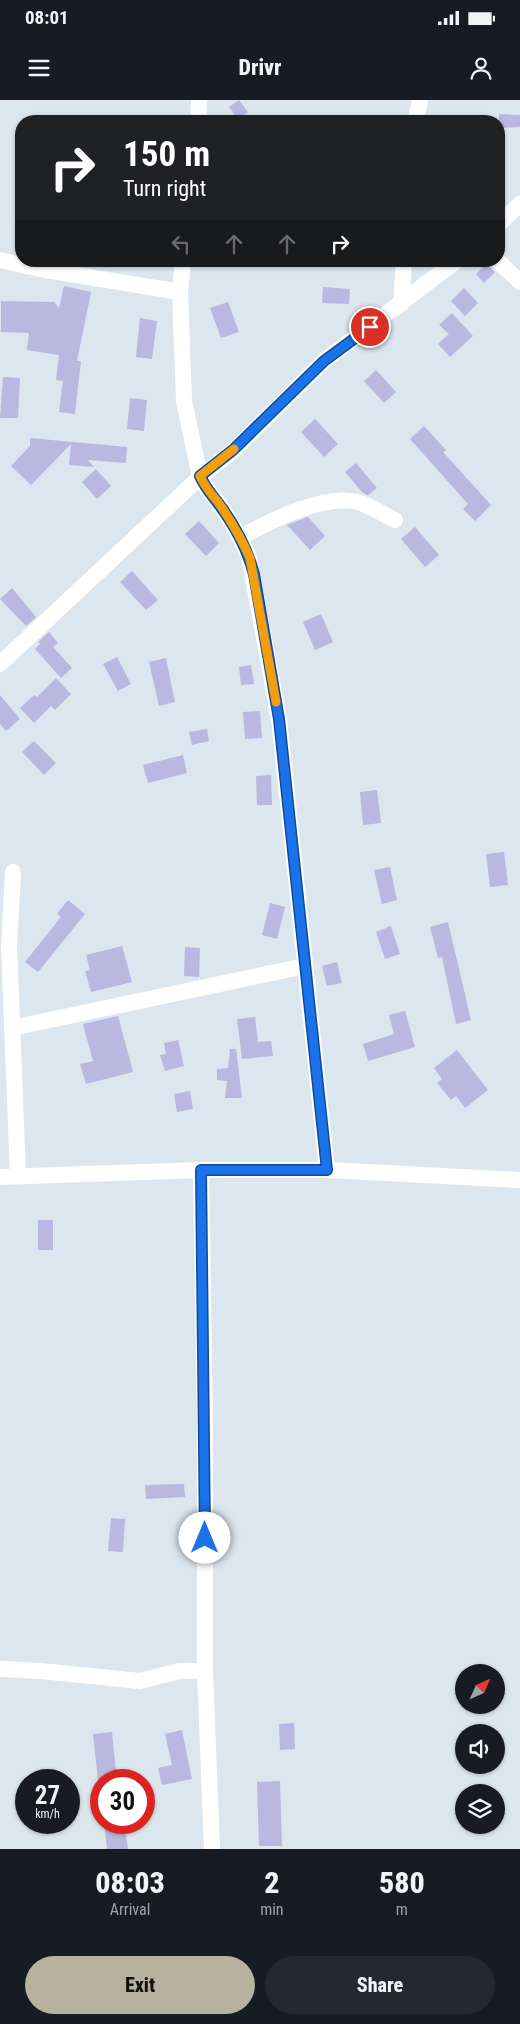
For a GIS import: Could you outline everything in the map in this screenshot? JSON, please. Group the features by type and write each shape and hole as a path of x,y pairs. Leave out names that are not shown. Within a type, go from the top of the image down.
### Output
{"street":[{"path":"198,115 199,100"},
{"path":"417,115 420,100"},
{"path":"505,218 520,204"},
{"path":"0,260 15,263"},
{"path":"31,267 180,292"},
{"path":"182,267 180,292 184,401 200,476 205,488 218,503 250,558 279,719 327,1170"},
{"path":"401,304 404,267"},
{"path":"0,664 200,476 233,450 324,361 448,267"},
{"path":"504,267 520,282"},
{"path":"240,538 255,529 302,508 328,501 357,502 395,520"},
{"path":"13,872 9,946 18,1176"},
{"path":"12,1028 305,966"},
{"path":"201,1170 206,1424 205,1671 212,1849"},
{"path":"0,1177 201,1170 327,1170 520,1180"},
{"path":"0,1669 41,1671 140,1681 179,1671 205,1671"}],"building":[{"path":"239,100 248,112 244,115 235,115 229,107"},
{"path":"499,114 520,115 520,127 505,128 505,115"},
{"path":"483,267 489,267 495,272 484,283 476,274"},
{"path":"64,286 91,292 77,361 81,361 75,414 59,412 63,381 56,380 59,355 27,350 29,333 1,332 1,301 54,302 59,308"},
{"path":"323,287 350,289 349,304 322,303"},
{"path":"464,288 478,303 465,316 451,301"},
{"path":"228,302 239,332 221,338 210,308"},
{"path":"452,313 473,336 450,357 438,344 449,334 439,325"},
{"path":"140,318 157,321 152,359 136,357"},
{"path":"376,370 396,392 384,403 364,381"},
{"path":"3,377 20,378 18,418 0,418"},
{"path":"130,398 147,400 144,431 127,429"},
{"path":"315,419 338,444 324,457 301,432"},
{"path":"424,426 446,450 443,452 491,505 475,521 463,509 468,504 410,439"},
{"path":"30,438 127,447 126,463 88,460 94,467 69,465 71,444 31,485 11,466 30,446"},
{"path":"356,463 377,488 368,495 363,493 345,472"},
{"path":"96,469 111,486 97,499 82,482"},
{"path":"308,517 325,536 310,550 287,525"},
{"path":"199,521 219,543 206,556 185,534"},
{"path":"415,527 439,555 425,567 401,539"},
{"path":"132,571 158,600 146,610 120,582"},
{"path":"12,588 36,617 26,626 0,599"},
{"path":"321,614 333,642 315,650 303,622"},
{"path":"49,632 58,643 53,647 72,668 61,678 35,649 40,644 38,642"},
{"path":"117,657 131,684 118,691 103,664"},
{"path":"166,658 175,702 159,706 149,662"},
{"path":"251,665 254,684 241,685 239,667"},
{"path":"56,678 71,694 55,710 51,706 34,723 20,708 34,695 37,697"},
{"path":"0,695 20,719 6,731 0,724"},
{"path":"260,711 262,738 245,739 243,712"},
{"path":"207,729 209,741 192,745 189,732"},
{"path":"34,741 56,763 44,775 22,752"},
{"path":"183,755 187,773 148,783 143,765"},
{"path":"271,775 272,805 257,805 256,776"},
{"path":"377,790 381,823 363,825 360,792"},
{"path":"504,852 508,885 490,887 486,854"},
{"path":"390,867 397,900 382,904 374,870"},
{"path":"68,900 85,914 38,972 25,962 61,917 57,914"},
{"path":"270,903 285,907 277,939 262,935"},
{"path":"448,922 471,1020 456,1024 442,957 438,958 430,927"},
{"path":"391,926 400,954 385,959 376,932"},
{"path":"122,946 132,982 91,992 85,971 90,970 86,955"},
{"path":"185,947 200,948 199,977 184,976"},
{"path":"337,962 342,983 327,986 322,966"},
{"path":"405,1011 415,1047 368,1061 363,1044 394,1034 389,1015"},
{"path":"118,1016 133,1072 86,1084 80,1064 93,1061 83,1024"},
{"path":"255,1017 258,1042 271,1041 273,1056 242,1059 237,1019"},
{"path":"178,1040 184,1066 165,1071 160,1055 166,1054 164,1043"},
{"path":"230,1049 236,1049 242,1098 225,1098 227,1081 217,1080 217,1069 228,1068"},
{"path":"457,1050 488,1090 465,1108 456,1096 451,1100 437,1083 442,1079 434,1068"},
{"path":"190,1091 193,1109 177,1112 174,1094"},
{"path":"38,1220 53,1220 53,1250 38,1250"},
{"path":"184,1484 185,1497 146,1499 145,1485"},
{"path":"111,1518 125,1519 123,1552 108,1551"},
{"path":"294,1723 295,1749 280,1750 279,1724"},
{"path":"182,1730 192,1779 162,1785 158,1768 172,1765 165,1734"},
{"path":"112,1732 116,1769 97,1769 93,1734"},
{"path":"280,1781 282,1846 259,1846 257,1782"},
{"path":"105,1834 126,1834 128,1849 107,1849"}],"slow traffic":[{"path":"234,449 200,476 205,488 218,503 250,558 276,702"}],"route":[{"path":"205,1538 206,1424 201,1170 327,1170 279,719 254,574 250,558 240,538 218,503 205,488 200,476 233,450 324,361 370,327"}]}
